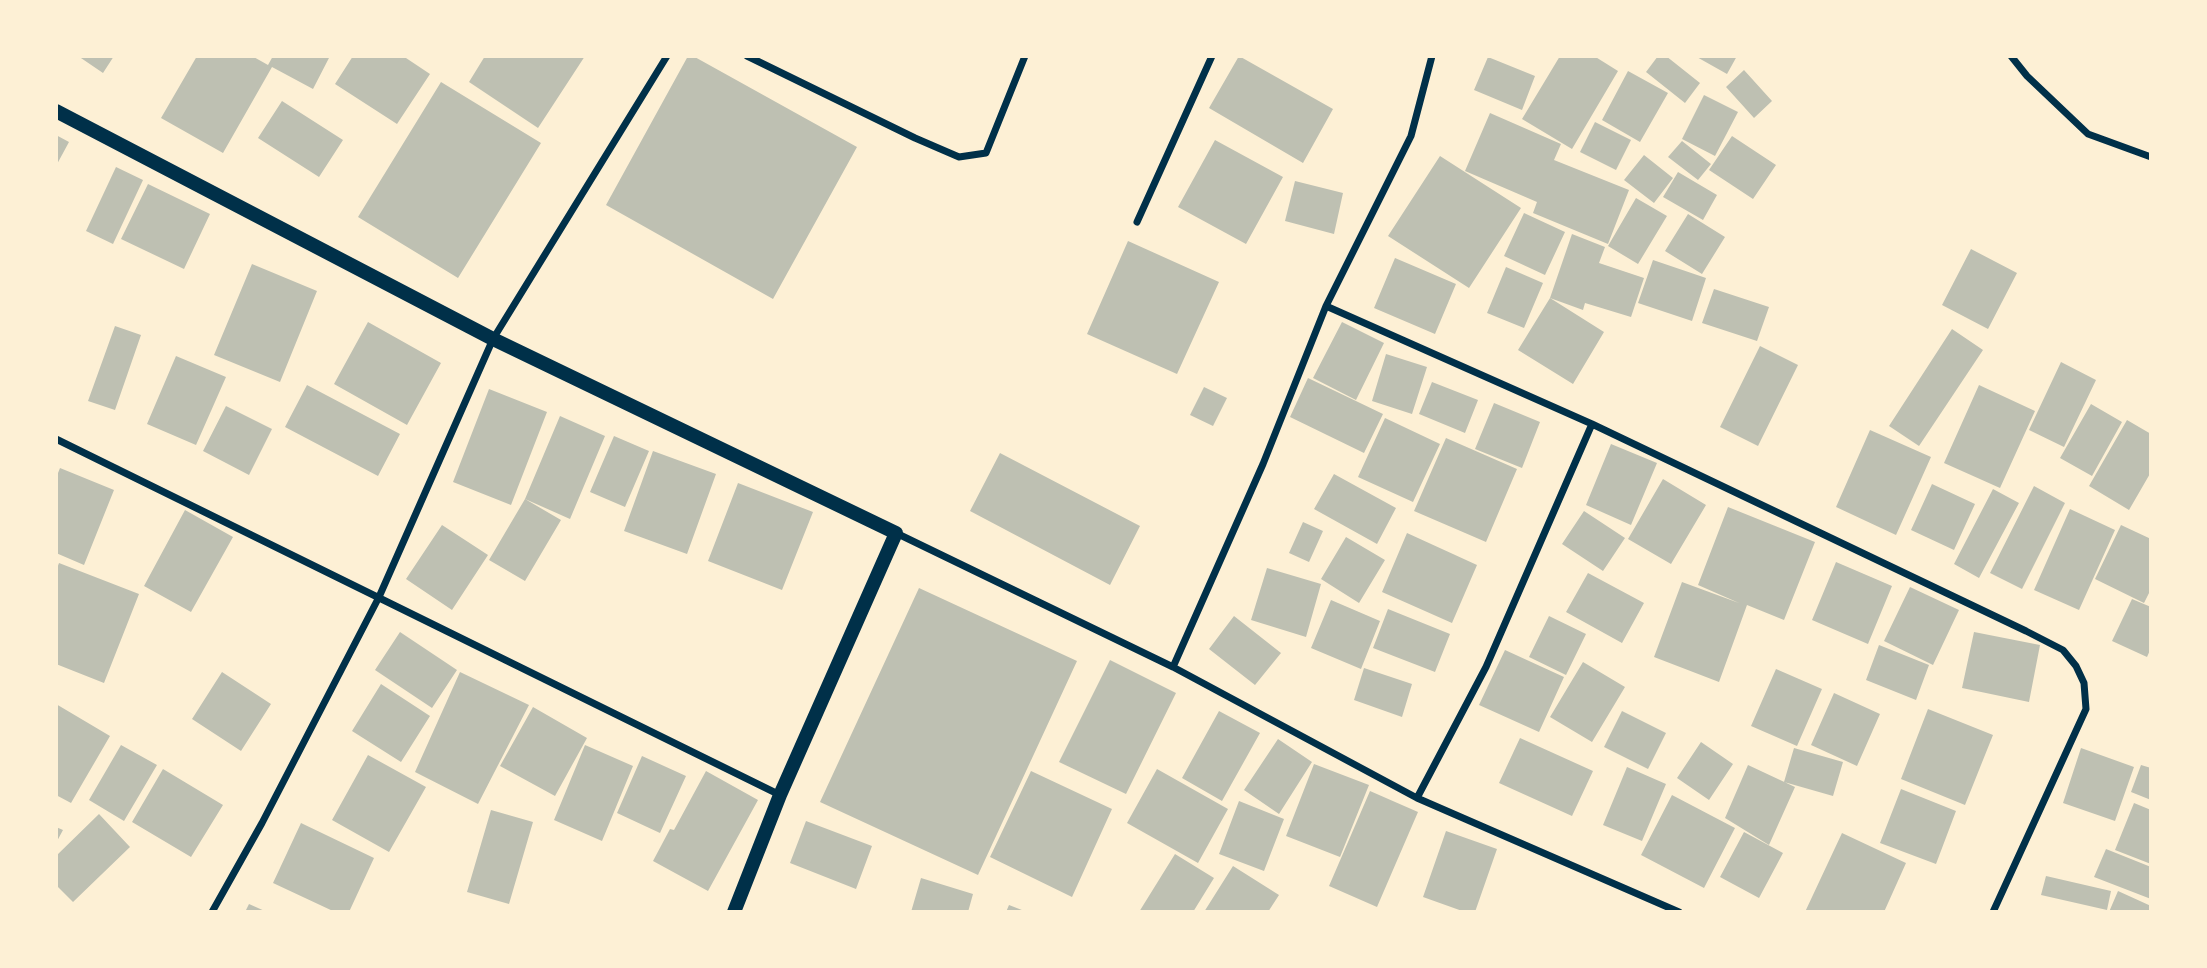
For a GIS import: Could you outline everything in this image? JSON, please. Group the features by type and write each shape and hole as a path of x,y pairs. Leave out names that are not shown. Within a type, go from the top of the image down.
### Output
{"main road":[{"path":"56,111 493,339 896,533 780,795 734,912"}],"street":[{"path":"212,912 262,823 379,597 493,339 667,56"},
{"path":"747,56 959,157 985,153 1025,56"},
{"path":"1137,222 1212,56"},
{"path":"1173,667 1263,464 1326,306 1410,136 1432,56"},
{"path":"2011,56 2027,76 2088,134 2151,157"},
{"path":"1326,306 1592,424 2063,650 2076,666 2084,683 2086,709 1993,912"},
{"path":"1417,798 1486,667 1592,424"},
{"path":"56,439 780,795"},
{"path":"896,533 1173,667 1417,798 1679,912"}],"building":[{"path":"78,56 114,56 103,73"},
{"path":"197,56 252,56 268,65 273,56 330,56 313,89 272,67 223,153 161,118"},
{"path":"353,56 403,56 430,74 397,124 335,84"},
{"path":"485,56 585,56 538,128 469,82"},
{"path":"688,56 693,56 857,147 773,299 606,205"},
{"path":"1239,56 1333,109 1303,163 1209,108"},
{"path":"1560,56 1594,56 1618,71 1572,149 1522,119"},
{"path":"1658,56 1666,56 1700,83 1685,103 1646,72"},
{"path":"1695,56 1737,56 1727,74"},
{"path":"1488,57 1535,76 1522,110 1474,90"},
{"path":"1744,70 1772,101 1754,118 1726,87"},
{"path":"1628,71 1668,93 1640,142 1602,120"},
{"path":"441,82 541,143 458,278 358,217"},
{"path":"1704,95 1738,112 1715,156 1682,139"},
{"path":"282,101 343,140 319,177 258,138"},
{"path":"1490,113 1561,144 1554,160 1629,190 1608,244 1533,213 1537,202 1465,171"},
{"path":"1595,122 1631,140 1616,170 1580,152"},
{"path":"56,135 69,142 56,166"},
{"path":"1732,136 1776,165 1753,199 1709,170"},
{"path":"1215,140 1283,177 1246,244 1178,207"},
{"path":"1682,141 1711,164 1698,180 1668,157"},
{"path":"1644,155 1673,178 1654,203 1624,180"},
{"path":"1440,156 1521,208 1469,288 1388,236"},
{"path":"116,167 143,180 113,244 86,231"},
{"path":"1678,172 1717,195 1703,220 1663,197"},
{"path":"1295,181 1343,193 1334,234 1285,221"},
{"path":"148,184 210,214 184,269 121,239"},
{"path":"1636,198 1667,216 1638,264 1608,246"},
{"path":"1524,213 1565,232 1545,275 1504,256"},
{"path":"1688,214 1725,237 1702,274 1665,251"},
{"path":"1572,234 1605,247 1599,263 1644,278 1631,317 1585,303 1583,310 1550,298"},
{"path":"1128,241 1219,282 1177,374 1087,334"},
{"path":"1971,249 2017,273 1988,329 1942,305"},
{"path":"1395,258 1456,284 1435,334 1374,308"},
{"path":"1653,260 1706,278 1692,321 1638,303"},
{"path":"252,264 317,291 280,382 214,355"},
{"path":"1506,267 1543,283 1524,328 1487,313"},
{"path":"1714,289 1769,307 1757,341 1702,323"},
{"path":"1550,298 1604,332 1573,384 1518,350"},
{"path":"368,322 441,363 407,425 334,384"},
{"path":"1342,322 1384,343 1356,400 1313,378"},
{"path":"115,326 141,335 115,410 88,401"},
{"path":"1952,329 1983,350 1919,446 1889,426"},
{"path":"1760,346 1798,365 1758,446 1720,427"},
{"path":"1386,354 1427,367 1412,414 1372,401"},
{"path":"176,356 226,377 196,445 147,424"},
{"path":"2061,362 2096,380 2064,447 2029,430"},
{"path":"1308,378 1383,414 1364,453 1290,417"},
{"path":"1432,382 1478,400 1465,433 1419,414"},
{"path":"307,385 400,434 378,476 285,427"},
{"path":"1979,385 2035,411 2000,488 1944,463"},
{"path":"1204,387 1227,398 1213,426 1190,415"},
{"path":"489,389 547,412 511,505 453,482"},
{"path":"1494,403 1540,422 1522,468 1475,449"},
{"path":"2091,404 2122,422 2092,476 2060,458"},
{"path":"226,406 272,429 249,475 203,451"},
{"path":"560,416 605,436 570,519 525,499"},
{"path":"1385,418 1440,444 1413,502 1358,477"},
{"path":"2127,420 2151,434 2151,472 2129,510 2089,486"},
{"path":"1870,430 1931,457 1896,535 1836,507"},
{"path":"614,436 649,451 625,507 590,492"},
{"path":"1446,438 1517,469 1486,542 1414,511"},
{"path":"1611,444 1657,463 1631,525 1586,505"},
{"path":"653,451 716,474 687,554 624,531"},
{"path":"1000,453 1140,526 1110,585 970,511"},
{"path":"60,468 114,490 84,565 56,553 56,478"},
{"path":"1334,474 1396,508 1377,544 1314,509"},
{"path":"1663,479 1706,505 1671,564 1628,539"},
{"path":"738,483 813,512 782,590 708,561"},
{"path":"1932,484 1975,504 1954,550 1911,530"},
{"path":"2034,486 2065,503 2022,589 1990,573"},
{"path":"1993,489 2019,503 1979,578 1954,564"},
{"path":"525,499 561,520 525,581 489,560"},
{"path":"1728,507 1815,542 1784,620 1747,605 1719,682 1654,657 1682,582 1739,603 1698,585"},
{"path":"2070,509 2115,530 2079,610 2034,590"},
{"path":"185,510 233,537 191,612 144,586"},
{"path":"1584,511 1625,538 1603,571 1562,544"},
{"path":"1303,522 1323,531 1309,562 1289,553"},
{"path":"442,525 488,555 452,610 406,579"},
{"path":"2121,525 2151,539 2151,589 2144,603 2095,579"},
{"path":"1407,533 1477,565 1452,623 1382,592"},
{"path":"1346,537 1385,560 1359,603 1321,579"},
{"path":"1836,562 1892,586 1868,644 1812,620"},
{"path":"59,563 139,594 104,683 56,664 56,571"},
{"path":"1267,568 1321,584 1306,637 1251,620"},
{"path":"1588,573 1644,603 1622,643 1566,612"},
{"path":"1910,587 1959,610 1933,665 1884,641"},
{"path":"919,588 1077,661 978,875 820,802"},
{"path":"2132,599 2151,607 2151,648 2147,657 2112,641"},
{"path":"1331,600 1380,621 1361,669 1311,648"},
{"path":"1388,609 1450,634 1435,672 1373,648"},
{"path":"1234,616 1281,653 1255,685 1209,649"},
{"path":"1549,616 1586,634 1566,675 1529,657"},
{"path":"400,632 457,670 432,708 375,670"},
{"path":"1974,632 2040,645 2029,702 1962,688"},
{"path":"1879,645 1929,665 1916,700 1866,680"},
{"path":"1505,650 1564,677 1539,732 1479,705"},
{"path":"1110,660 1176,693 1126,794 1059,762"},
{"path":"1583,662 1625,687 1592,742 1550,717"},
{"path":"1364,668 1412,684 1402,717 1354,700"},
{"path":"1776,669 1822,689 1797,746 1751,726"},
{"path":"222,672 271,704 241,751 192,719"},
{"path":"460,672 529,705 478,804 415,772"},
{"path":"381,684 430,716 401,762 352,731"},
{"path":"1834,693 1880,714 1857,766 1811,745"},
{"path":"56,704 110,736 71,803 56,795"},
{"path":"533,707 587,738 555,796 500,766"},
{"path":"1928,709 1993,735 1965,805 1901,779"},
{"path":"1219,711 1260,733 1222,801 1182,778"},
{"path":"1622,711 1666,733 1648,769 1604,747"},
{"path":"1520,738 1593,771 1572,816 1499,783"},
{"path":"1278,739 1312,762 1279,814 1244,790"},
{"path":"1701,742 1733,764 1709,800 1677,778"},
{"path":"121,745 157,765 124,821 89,800"},
{"path":"585,745 633,766 602,841 554,820"},
{"path":"1794,748 1843,762 1833,796 1784,782"},
{"path":"2081,748 2134,767 2115,821 2063,803"},
{"path":"368,755 426,787 389,852 332,820"},
{"path":"642,756 686,776 660,833 617,813"},
{"path":"1314,764 1369,785 1340,857 1286,836"},
{"path":"1748,765 1795,787 1769,845 1725,818"},
{"path":"2141,765 2151,768 2151,800 2131,792"},
{"path":"1627,767 1666,784 1642,841 1603,825"},
{"path":"163,769 223,805 191,857 132,822"},
{"path":"1157,769 1228,809 1198,863 1127,823"},
{"path":"706,771 758,800 708,891 653,861 670,829 674,830"},
{"path":"1031,771 1112,809 1072,897 990,857"},
{"path":"1901,789 1956,811 1936,864 1880,843"},
{"path":"1370,791 1418,812 1377,907 1329,886"},
{"path":"1672,795 1735,828 1704,888 1641,855"},
{"path":"1239,801 1284,819 1264,871 1219,854"},
{"path":"2134,803 2151,810 2151,864 2115,850"},
{"path":"491,810 533,822 509,904 467,892"},
{"path":"99,814 130,847 73,902 56,885 56,856"},
{"path":"806,821 872,846 856,889 790,863"},
{"path":"301,823 374,858 349,912 335,912 273,883"},
{"path":"56,827 63,830 56,843"},
{"path":"1446,831 1497,849 1475,912 1465,912 1423,897"},
{"path":"1744,832 1783,853 1759,898 1720,877"},
{"path":"1842,833 1906,863 1884,912 1805,912"},
{"path":"2106,849 2151,867 2151,899 2094,877"},
{"path":"1175,854 1214,878 1193,912 1139,912"},
{"path":"1233,866 1279,895 1268,912 1204,912"},
{"path":"2046,876 2111,891 2107,910 2041,895"},
{"path":"921,878 973,894 968,912 911,912"},
{"path":"2118,891 2151,906 2151,912 2109,912"},
{"path":"249,904 267,912 245,912"},
{"path":"1009,905 1027,912 1006,912"}]}
